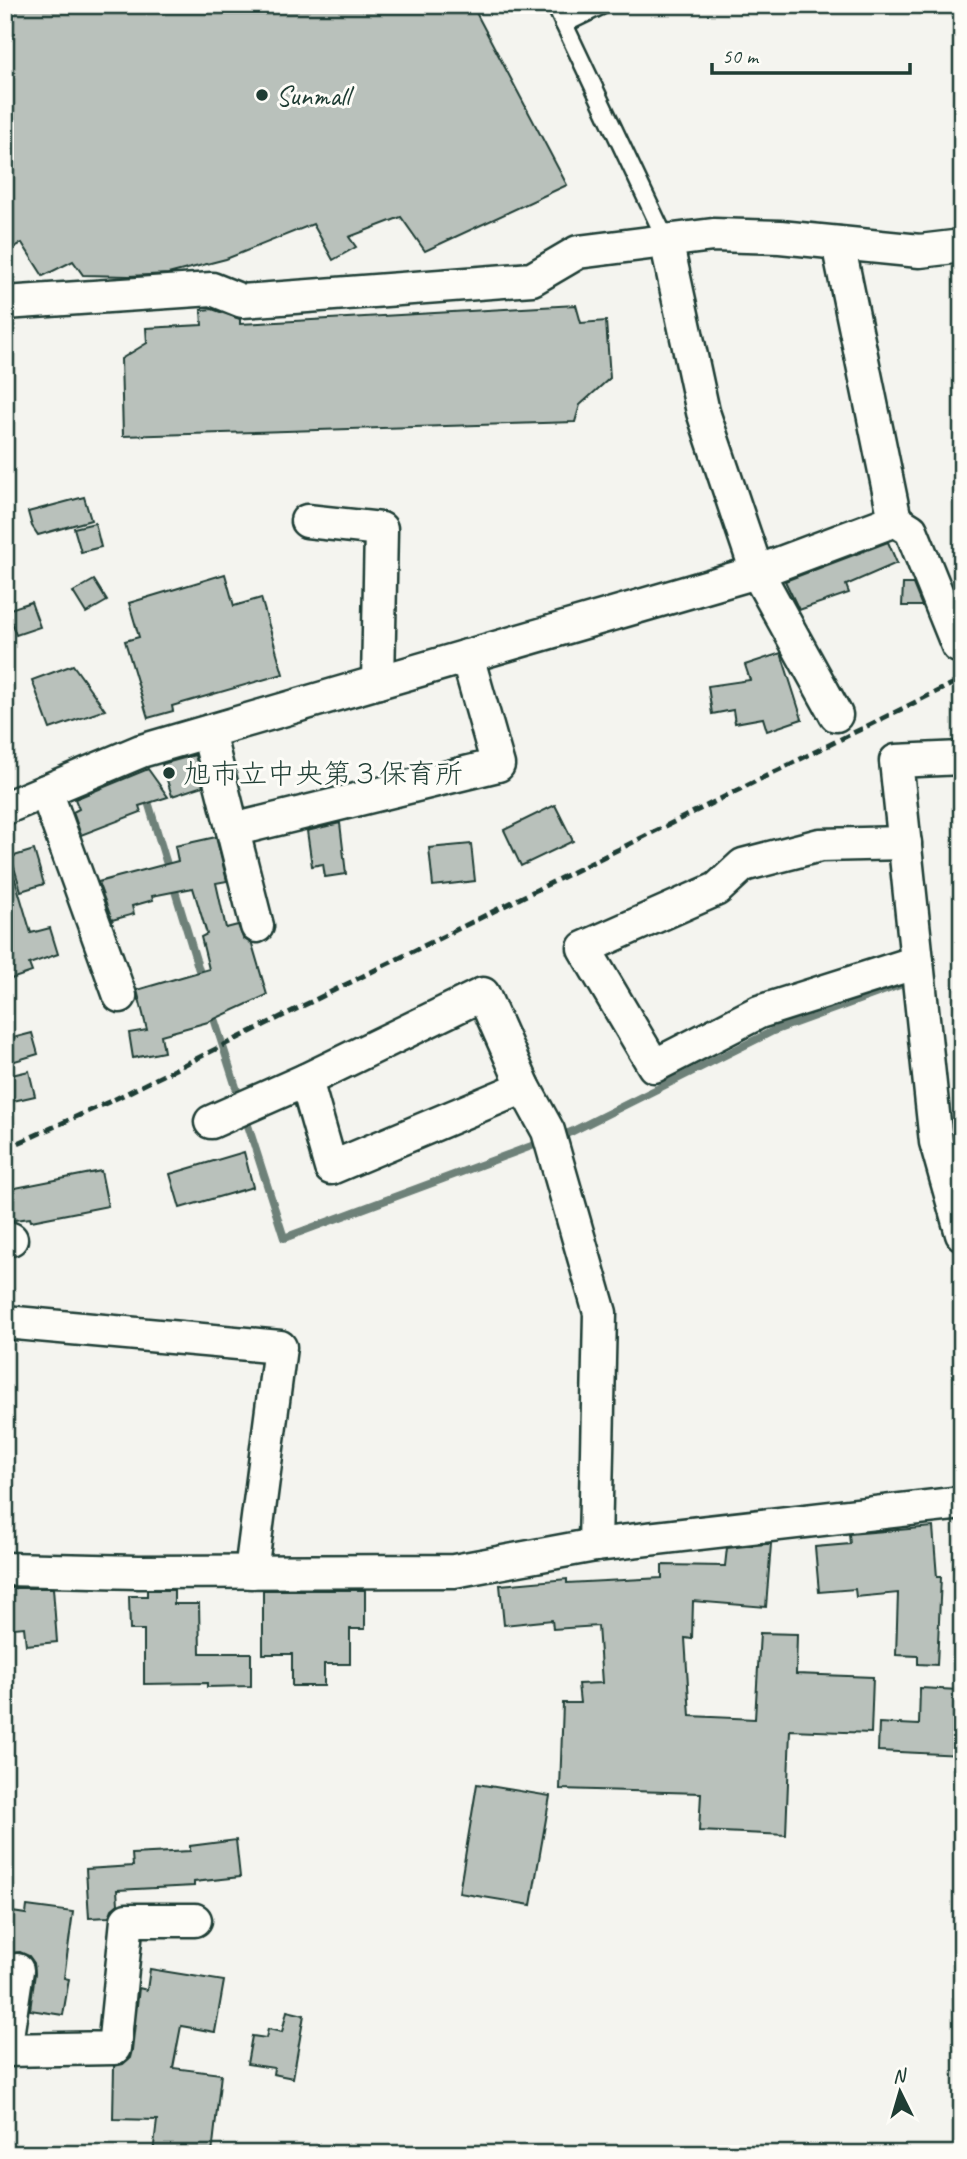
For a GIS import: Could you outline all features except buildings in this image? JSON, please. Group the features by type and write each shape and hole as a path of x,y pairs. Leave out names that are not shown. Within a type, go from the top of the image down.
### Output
{"street":[{"path":"5,303 212,289 243,301 532,279 578,252 713,234 780,237 920,251 962,246"},
{"path":"666,240 703,412 757,572 836,715"},
{"path":"838,243 895,520 911,530 958,646 962,644"},
{"path":"5,808 141,751 757,572 895,520"},
{"path":"307,521 381,529 378,682"},
{"path":"233,830 498,765 467,656"},
{"path":"208,732 257,926"},
{"path":"962,758 896,761 936,1142 962,1234"},
{"path":"46,791 120,996"},
{"path":"905,843 820,845 743,864 717,889 584,948 654,1066 759,1012 917,962"},
{"path":"211,1122 306,1080 482,995 524,1087 548,1131 600,1312 595,1545"},
{"path":"306,1080 331,1168 524,1087"},
{"path":"5,1322 280,1347 251,1572"},
{"path":"5,1569 126,1572 454,1571 595,1545 962,1503"},
{"path":"17,1970 5,2050 114,2048 127,1920 195,1920"}],"lane":[{"path":"555,5 666,240"},
{"path":"564,24 603,5"}],"waterway":[{"path":"146,795 202,980"},
{"path":"557,1137 773,1031 908,982"},
{"path":"211,1009 241,1103"},
{"path":"245,1116 284,1238 545,1141"}],"railway":[{"path":"5,1149 113,1100 962,679"}],"place":[{"name":"Sunmall","path":"262,95"},
{"name":"旭市立中央第３保育所","path":"169,773"}]}
